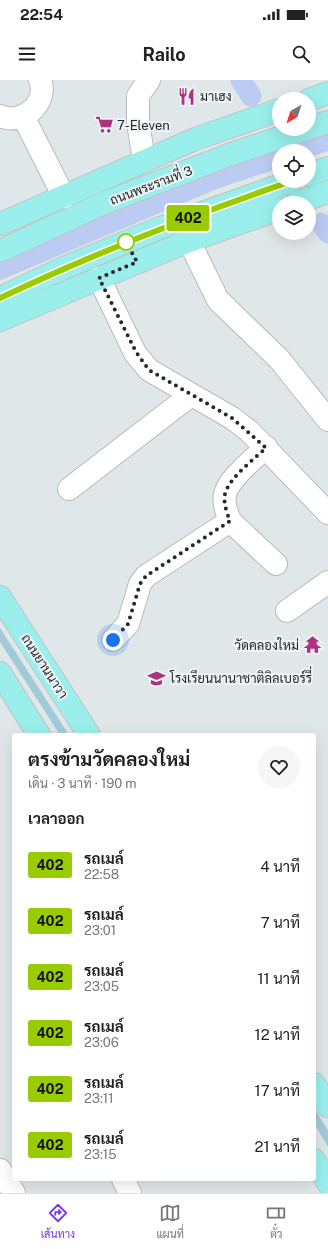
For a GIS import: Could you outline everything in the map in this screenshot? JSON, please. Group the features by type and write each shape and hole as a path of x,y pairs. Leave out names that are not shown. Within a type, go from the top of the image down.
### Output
{"main road":[{"path":"316,97 328,93"},
{"name":"ถนนพระรามที่ 3","path":"0,224 195,138 272,112"},
{"path":"316,126 328,122"},
{"name":"ถนนพระรามที่ 3","path":"0,250 104,203 234,153 285,136"},
{"path":"316,172 328,168"},
{"path":"0,298 59,270 157,229 272,188"},
{"path":"316,196 328,192"},
{"path":"6,312 99,278 189,241 272,211"},
{"name":"ถนนยานนาวา","path":"0,597 88,733"},
{"path":"0,673 38,733"},
{"path":"316,1087 328,1106"},
{"path":"316,1163 328,1183"}],"street":[{"path":"0,116 13,119 23,116 31,111 38,103 41,93 40,80"},
{"path":"144,161 138,122 138,96 149,80"},
{"path":"23,116 64,197"},
{"path":"189,241 218,300 279,358 328,420"},
{"path":"99,278 136,352 149,370 232,418 266,448 328,513"},
{"path":"69,489 191,395"},
{"path":"266,448 231,482 225,494 225,508 230,521 276,564"},
{"path":"113,640 128,624 140,584 146,576 230,521"},
{"path":"287,611 328,582"},
{"path":"0,1170 14,1193"},
{"path":"124,1181 130,1193"}],"shaded area":[{"path":"0,628 68,733 59,733 0,642"},
{"path":"316,1111 328,1130 328,1147 316,1126"}],"waterway":[{"path":"241,80 251,96"},
{"path":"316,144 328,140"},
{"path":"0,269 216,178 272,159"},
{"path":"321,223 328,233"}],"bus line":[{"name":"402","path":"0,298 59,270 157,229 272,188"}],"place":[{"name":"มาเฮง","path":"187,96"},
{"name":"7-Eleven","path":"104,125"},
{"name":"วัดคลองใหม่","path":"312,645"},
{"name":"โรงเรียนนานาชาติลิลเบอร์รี่","path":"157,678"}],"route":[{"path":"113,640 128,624 140,584 146,576 230,521 225,508 225,494 231,482 266,448 249,431 232,418 149,370 136,352 99,278 137,262 126,242"}]}
